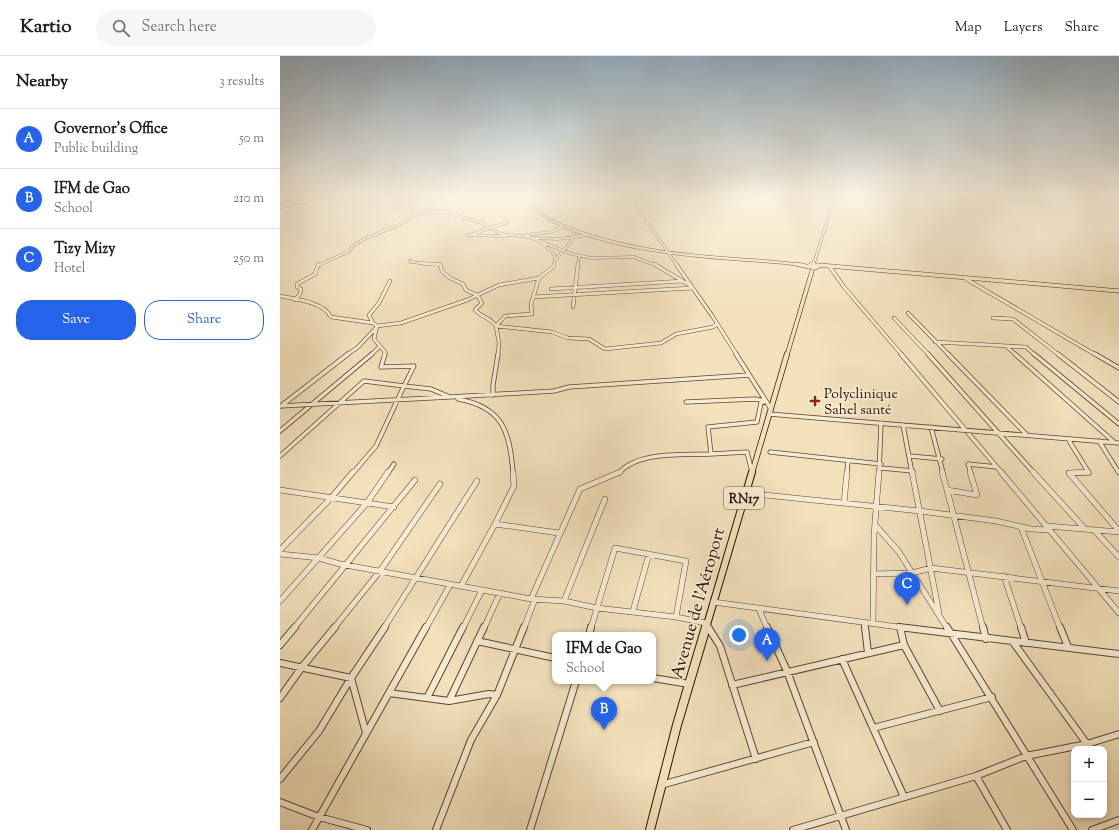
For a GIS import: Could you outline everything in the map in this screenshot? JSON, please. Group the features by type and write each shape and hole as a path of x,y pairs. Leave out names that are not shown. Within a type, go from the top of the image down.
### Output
{"main road":[{"path":"577,231 624,245 669,253 1119,291"},
{"name":"Avenue de l'Aéroport","path":"650,830 677,725 690,684 706,623 814,266"}],"street":[{"path":"295,300 300,294 301,289 297,287 296,284 315,274 318,265 350,251 352,247 364,239 384,231"},
{"path":"480,231 468,235 491,237 522,236 554,231"},
{"path":"496,231 504,235 522,236 540,240 564,250 591,258 634,257 651,262 692,287"},
{"path":"540,240 556,231"},
{"path":"554,260 570,243 573,231"},
{"path":"654,231 717,324 766,401 770,411 967,431 996,432 1117,443"},
{"path":"814,266 824,231"},
{"path":"540,240 589,235"},
{"path":"280,407 338,360 357,348 377,327 402,323 477,295 499,285 539,278 554,266 554,254 540,240"},
{"path":"573,307 579,256"},
{"path":"410,260 411,262 440,264 442,271 450,278 463,284 466,290 477,295 482,303 475,310 478,314 495,323 500,339 496,371 492,384 493,395"},
{"path":"828,267 1119,613"},
{"path":"496,326 505,316 532,314 531,304 539,278"},
{"path":"966,279 1119,368"},
{"path":"377,327 369,315 379,303 390,281"},
{"path":"551,288 684,281"},
{"path":"533,297 692,287"},
{"path":"280,296 308,302 328,311 331,317 373,323"},
{"path":"908,312 935,342 1027,435"},
{"path":"894,318 943,370 996,432 1085,528"},
{"path":"993,318 1012,319 1119,402"},
{"path":"496,326 552,332 568,338 589,339 605,349 661,343 676,334 713,327 717,324"},
{"path":"280,550 331,498 376,446 414,366 381,367 385,352 379,347 374,338 377,327"},
{"path":"935,342 1026,347 1119,424"},
{"path":"1007,346 1117,443"},
{"path":"280,431 362,363 379,347"},
{"path":"280,407 554,391 569,387 749,375"},
{"path":"280,456 364,381 431,389 450,397 474,402 499,418 510,446 514,486 461,586"},
{"path":"686,402 766,401"},
{"path":"712,454 708,427 757,422 761,403 766,401"},
{"path":"874,623 873,574 876,506 881,466 881,423"},
{"path":"903,425 913,471 939,615"},
{"path":"932,427 942,459 946,490 986,638"},
{"path":"1068,439 1089,474 1069,473 1119,531"},
{"path":"1099,441 1119,473"},
{"path":"436,830 471,740 497,695 516,649 533,599 559,533 580,489 619,473 624,467 647,457 747,452 752,472"},
{"path":"770,452 848,461 913,471"},
{"path":"910,456 942,459"},
{"path":"844,503 848,461"},
{"path":"280,601 368,503 394,464"},
{"path":"946,490 978,495 968,464 997,467"},
{"path":"280,645 394,507 414,480"},
{"path":"280,779 310,744 351,678 417,578 477,481"},
{"path":"280,698 302,667 380,571 440,484"},
{"path":"280,490 394,507"},
{"path":"745,493 920,511 996,521 1021,527 1085,528 1119,531"},
{"path":"564,601 605,499"},
{"path":"495,524 559,533"},
{"path":"876,526 887,534 952,634 1073,830"},
{"path":"1021,527 1068,647"},
{"path":"1094,529 1119,557"},
{"path":"590,632 596,608 616,548 686,561 676,617"},
{"path":"280,554 319,558 450,585 533,599 564,601 596,608 633,611 706,623 720,646 756,759"},
{"path":"633,611 650,554"},
{"path":"873,574 912,573 931,568 1119,591"},
{"path":"1004,576 1026,643"},
{"path":"312,830 450,585"},
{"path":"427,698 482,590"},
{"path":"449,701 500,593"},
{"path":"713,602 1013,642 1068,647 1119,654"},
{"path":"759,609 787,671 842,815 846,830"},
{"path":"864,622 868,653"},
{"path":"900,627 904,645 940,711"},
{"path":"477,641 552,657"},
{"path":"1013,642 1087,744"},
{"path":"732,685 904,645"},
{"path":"842,659 904,797"},
{"path":"280,663 351,678"},
{"path":"351,678 366,733"},
{"path":"656,678 690,684"},
{"path":"530,830 575,684"},
{"path":"389,693 449,701 489,694 497,695"},
{"path":"873,728 992,697"},
{"path":"793,830 976,776 1026,756 1087,744 1119,734"},
{"path":"661,785 814,742"},
{"path":"976,776 1008,830"},
{"path":"280,802 319,817 363,830"},
{"path":"1092,830 1119,820"}],"place":[{"name":"Polyclinique Sahel santé","path":"815,401"},
{"name":"Tizy Mizy","path":"907,605"},
{"name":"Governor's Office","path":"767,661"},
{"name":"IFM de Gao","path":"604,730"}]}
